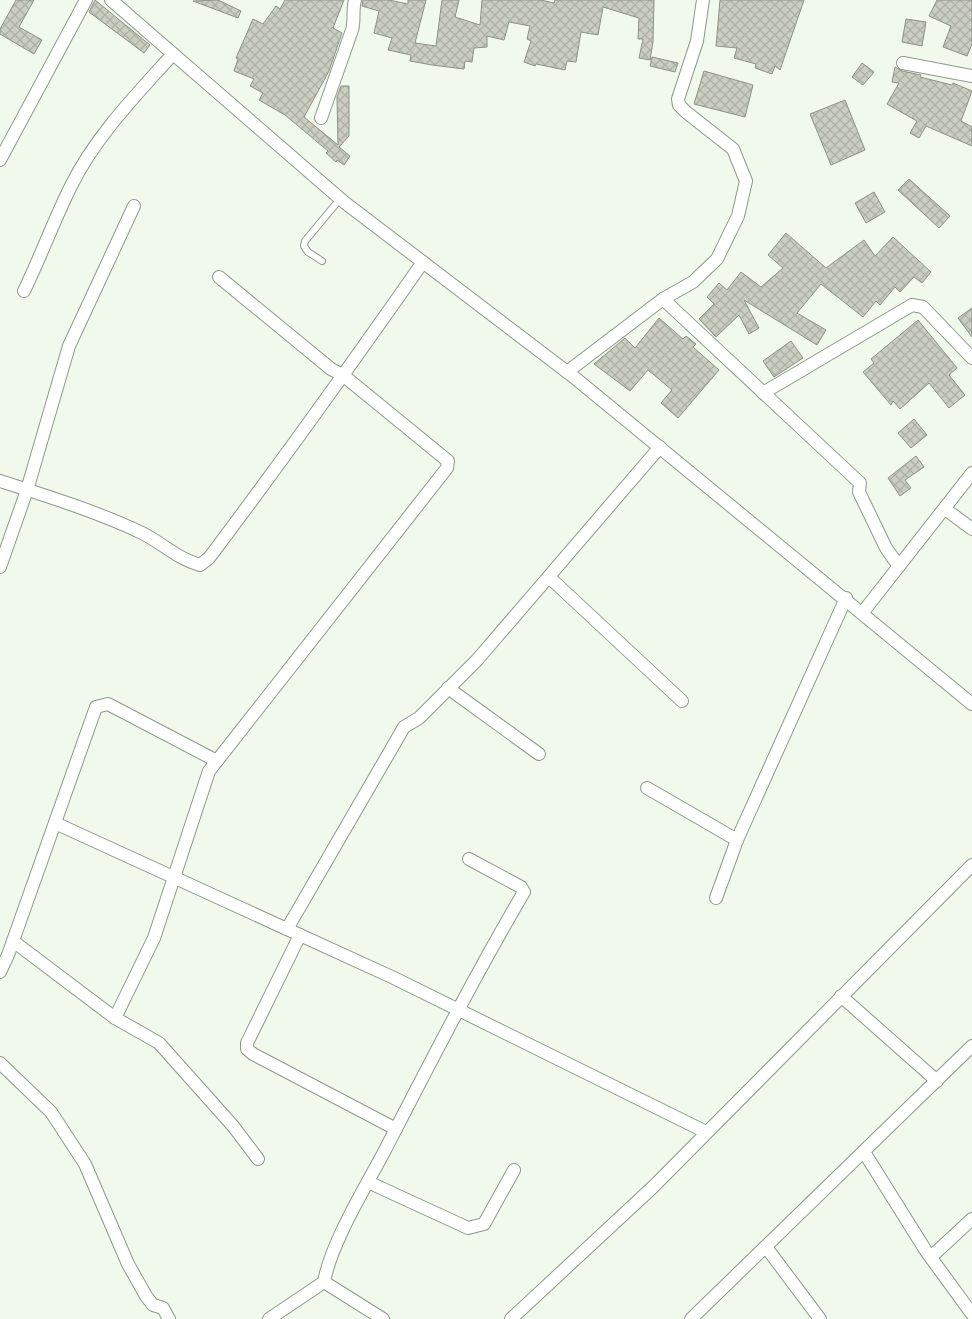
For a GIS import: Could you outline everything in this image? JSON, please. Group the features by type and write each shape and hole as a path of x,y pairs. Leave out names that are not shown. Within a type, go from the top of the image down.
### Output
{"street":[{"path":"0,160 86,0"},
{"path":"111,0 340,200 567,372 846,598 972,704"},
{"path":"321,118 352,30 354,22 352,11 355,0"},
{"path":"567,372 663,300 694,282 717,259 738,216 746,181 733,149 679,105 678,99 697,41 703,0"},
{"path":"24,291 71,185 114,119 173,54"},
{"path":"903,63 972,76"},
{"path":"0,567 27,490 69,346 134,206"},
{"path":"0,481 142,534 189,562 200,565 209,558 344,376 423,262"},
{"path":"115,1018 154,938 175,878 205,779 217,761 447,468 448,461 445,456 344,376 331,369 220,277"},
{"path":"663,300 860,483 859,492 886,548 898,565"},
{"path":"762,393 912,305 923,308 972,358"},
{"path":"287,929 404,727 419,718 477,660 660,447"},
{"path":"862,612 972,473"},
{"path":"945,509 972,529"},
{"path":"549,577 682,702"},
{"path":"716,898 737,840 846,598"},
{"path":"448,688 539,754"},
{"path":"0,972 13,941 96,707 101,704 108,704 217,761"},
{"path":"647,788 737,840"},
{"path":"55,823 300,935 706,1132"},
{"path":"269,1319 324,1282 328,1263 368,1182 458,1010 524,892 520,887 469,859"},
{"path":"511,1319 653,1187 972,865"},
{"path":"300,935 247,1043 247,1048 253,1054 396,1129"},
{"path":"13,941 115,1018 159,1043 233,1126 258,1159"},
{"path":"841,996 937,1081"},
{"path":"691,1319 972,1046"},
{"path":"0,1063 51,1112 80,1157 128,1264 146,1296 153,1305 163,1308 169,1319"},
{"path":"864,1152 931,1258 972,1314"},
{"path":"368,1182 468,1228 484,1224 514,1170"},
{"path":"931,1258 972,1219"},
{"path":"766,1247 820,1319"},
{"path":"324,1282 383,1319"}],"lane":[{"path":"322,262 308,252 304,246 305,241 340,200"}],"building":[{"path":"16,0 34,0 19,27 42,40 34,54 0,34 0,29"},
{"path":"95,0 150,45 144,53 89,12"},
{"path":"218,0 241,11 238,18 193,1"},
{"path":"285,0 344,0 333,28 342,33 329,71 304,117 338,145 337,97 341,86 349,86 349,136 339,147 350,156 344,165 337,160 336,162 326,153 328,151 285,115 259,100 263,93 250,86 254,79 234,71 238,59 236,58 253,19 263,24 276,6 280,9"},
{"path":"363,0 389,0 408,4 408,0 426,0 415,43 436,46 442,0 459,0 455,17 480,25 482,0 541,0 554,3 555,0 654,0 653,42 650,60 639,58 643,39 638,39 639,18 603,7 598,35 581,32 576,62 567,61 565,70 536,64 535,66 524,62 531,41 527,39 530,26 509,22 504,40 487,36 487,47 474,48 472,62 465,61 464,69 410,61 411,55 388,50 392,38 374,33 379,11 362,6"},
{"path":"720,0 804,0 780,70 775,66 772,74 755,68 756,64 734,58 737,48 716,46"},
{"path":"937,0 972,0 972,44 967,56 943,47 951,26 929,16"},
{"path":"906,19 926,22 922,46 902,42"},
{"path":"652,57 678,63 675,72 650,66"},
{"path":"862,63 874,72 863,85 852,77"},
{"path":"895,67 902,71 921,75 920,77 952,85 953,83 972,91 961,121 972,127 972,146 926,126 919,138 910,133 917,121 887,104 899,83 892,82"},
{"path":"704,71 753,85 745,117 694,104"},
{"path":"845,100 865,150 831,165 810,114"},
{"path":"909,179 950,216 939,228 898,190"},
{"path":"874,192 885,212 866,223 855,203"},
{"path":"786,233 826,268 864,240 875,256 893,237 931,272 922,283 914,277 900,292 895,287 880,305 876,301 863,317 821,284 797,313 826,330 817,345 744,300 759,328 749,334 739,315 716,337 699,319 714,304 707,297 719,283 727,290 741,272 761,287 783,268 768,255"},
{"path":"972,308 972,337 958,318"},
{"path":"659,318 683,339 686,336 696,344 693,347 719,370 678,418 661,403 672,390 648,370 630,391 594,364 625,338 635,348"},
{"path":"918,320 957,368 949,375 965,395 949,408 929,383 900,409 893,401 891,405 863,372 874,363 871,359"},
{"path":"791,341 803,358 774,377 763,361"},
{"path":"914,419 927,435 911,448 898,433"},
{"path":"916,456 924,467 905,480 911,488 900,496 888,478"}]}
